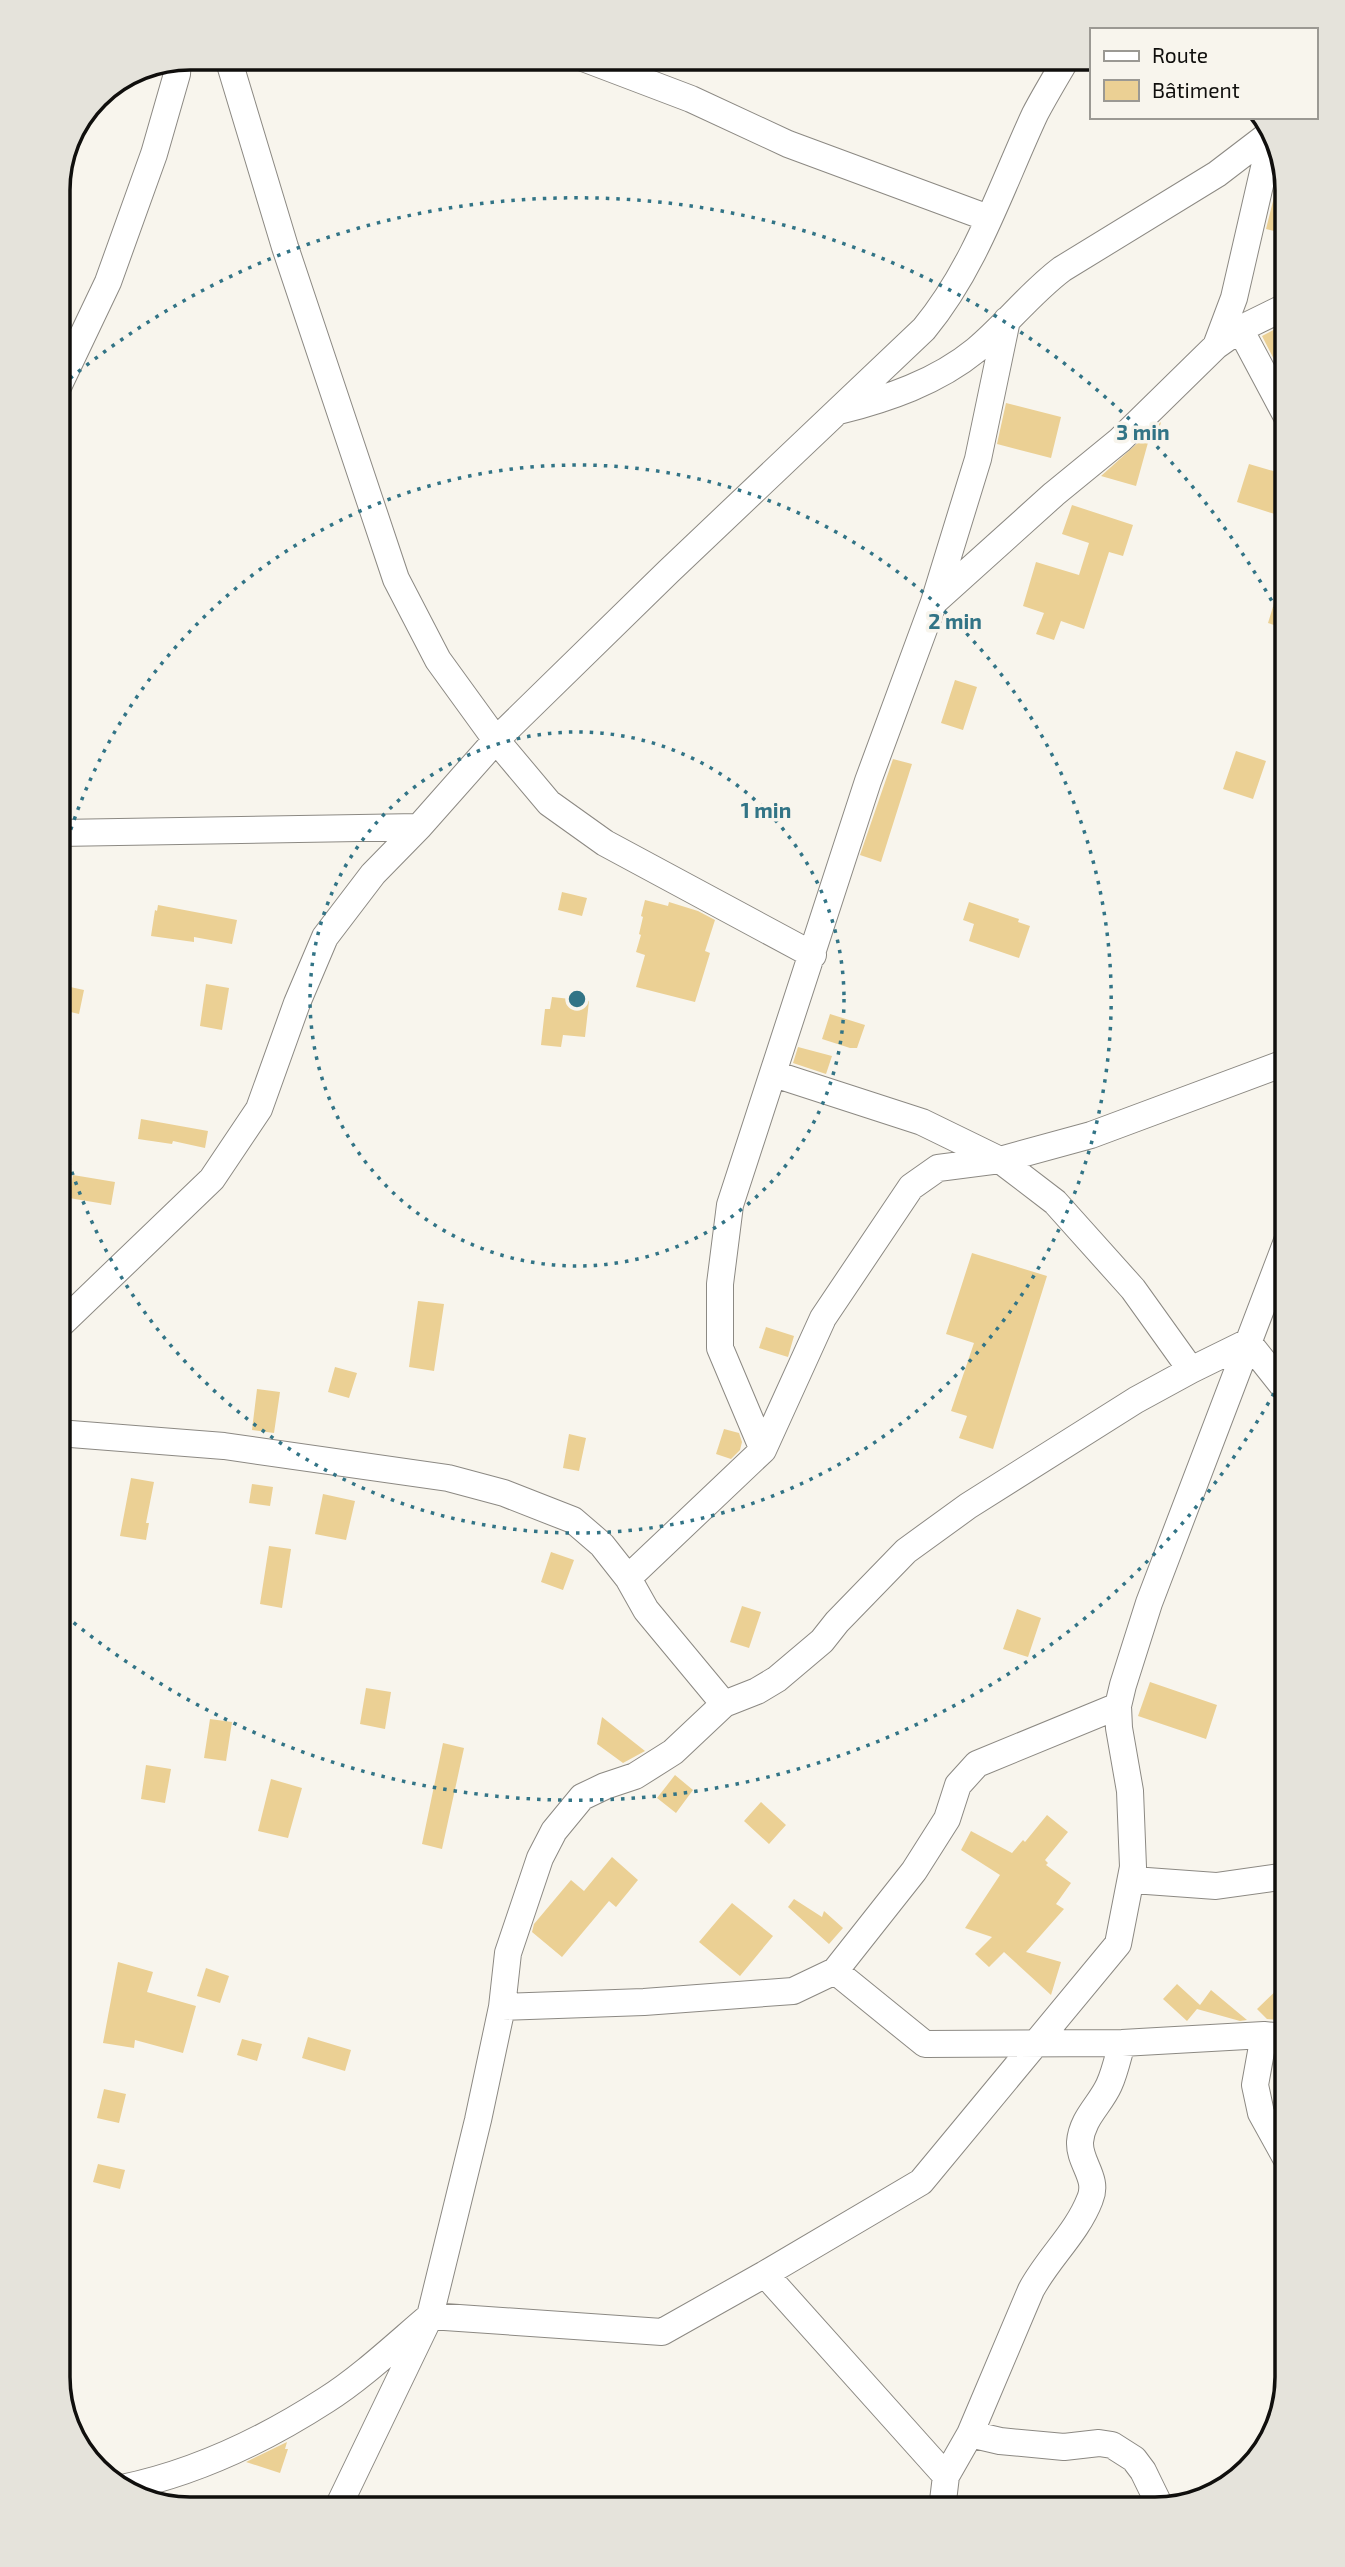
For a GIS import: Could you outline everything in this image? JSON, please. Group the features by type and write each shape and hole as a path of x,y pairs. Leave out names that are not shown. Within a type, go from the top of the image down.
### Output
{"street":[{"path":"232,70 285,247 396,579 438,660 496,740 549,803 606,843 813,955"},
{"path":"615,70 691,99 788,144 988,218"},
{"path":"70,1316 212,1180 259,1109 325,937 373,874 419,827 496,740 924,329 942,307 968,265 1037,111 1060,70"},
{"path":"70,362 108,282 154,154 177,71"},
{"path":"836,412 874,402 943,372 975,351 1037,287 1217,174 1264,139"},
{"path":"1216,346 1234,298 1268,150"},
{"path":"934,602 1054,494 1119,440 1216,346 1240,328 1275,312"},
{"path":"763,1450 720,1348 720,1284 730,1205 868,781 934,602 978,459 1007,320"},
{"path":"1240,328 1275,394"},
{"path":"70,833 419,827"},
{"path":"628,1578 763,1450 823,1318 911,1187 938,1168 1000,1160 1091,1135 1275,1066"},
{"path":"774,1074 922,1122 1000,1160 1055,1202 1133,1289 1191,1370"},
{"path":"136,2484 184,2472 259,2439 328,2399 430,2316 662,2332 921,2182 1118,1944 1133,1880 1130,1791 1118,1706 1149,1603 1275,1272"},
{"path":"343,2497 430,2316 478,2120 502,2007 508,1953 540,1858 554,1830 582,1797 635,1776 673,1752 724,1704 757,1691 777,1679 822,1641 906,1551 968,1506 1136,1400 1248,1342"},
{"path":"1248,1342 1275,1376"},
{"path":"70,1434 224,1446 448,1478 504,1493 573,1520 602,1545 628,1578 646,1610 724,1704"},
{"path":"502,2007 644,2002 793,1991 835,1971 914,1871 947,1819 958,1785 977,1764 1118,1706"},
{"path":"1133,1880 1216,1886 1275,1877"},
{"path":"835,1971 925,2044 1122,2043 1275,2036"},
{"path":"1275,2038 1255,2085 1261,2113 1275,2138"},
{"path":"943,2497 946,2476 970,2434 1031,2290 1040,2273 1083,2216 1092,2196 1092,2178 1080,2143 1086,2120 1110,2084 1122,2043"},
{"path":"765,2274 946,2476"},
{"path":"970,2434 1000,2441 1064,2446 1099,2443 1112,2445 1134,2459 1155,2497"}],"building":[{"path":"1275,193 1275,231 1266,229"},
{"path":"1275,329 1275,361 1262,336"},
{"path":"1006,403 1061,417 1051,458 997,444"},
{"path":"1161,422 1156,441 1149,439 1136,486 1101,476"},
{"path":"1249,464 1275,472 1275,514 1237,502"},
{"path":"1072,505 1133,525 1123,556 1109,552 1084,629 1061,621 1054,640 1036,634 1044,613 1023,606 1036,562 1079,575 1089,543 1062,534"},
{"path":"1275,600 1275,625 1268,623"},
{"path":"955,680 977,687 963,730 941,723"},
{"path":"1236,751 1266,761 1253,799 1223,789"},
{"path":"893,759 912,764 881,862 860,855"},
{"path":"562,892 587,898 582,916 558,910"},
{"path":"645,900 668,906 669,902 698,911 715,920 705,951 710,953 695,1002 636,987 645,955 636,952"},
{"path":"969,902 1019,919 1018,922 1030,926 1019,958 969,941 974,924 963,920"},
{"path":"158,905 237,920 232,944 194,937 194,942 151,936"},
{"path":"206,984 229,988 222,1030 200,1026"},
{"path":"70,987 84,990 79,1014 70,1012"},
{"path":"552,997 589,1001 585,1037 563,1035 561,1047 541,1045 545,1009 550,1009"},
{"path":"830,1014 865,1025 857,1048 822,1039"},
{"path":"798,1047 832,1056 826,1074 793,1063"},
{"path":"141,1119 208,1131 205,1148 173,1141 172,1144 138,1139"},
{"path":"73,1175 115,1182 111,1205 70,1198"},
{"path":"972,1253 1047,1276 993,1449 959,1438 967,1416 951,1411 974,1343 946,1334"},
{"path":"418,1301 444,1304 434,1371 409,1367"},
{"path":"766,1327 794,1336 788,1357 759,1348"},
{"path":"335,1367 357,1373 349,1398 328,1392"},
{"path":"257,1389 280,1392 274,1433 252,1430"},
{"path":"724,1429 739,1433 742,1442 740,1450 731,1459 716,1454"},
{"path":"569,1434 586,1438 579,1471 563,1468"},
{"path":"131,1478 154,1482 146,1523 149,1523 146,1540 120,1536"},
{"path":"252,1484 273,1487 270,1506 249,1503"},
{"path":"323,1494 355,1501 346,1540 315,1534"},
{"path":"269,1546 291,1549 282,1608 260,1604"},
{"path":"551,1552 574,1560 563,1590 541,1582"},
{"path":"742,1606 761,1612 749,1648 730,1642"},
{"path":"1017,1609 1041,1618 1028,1657 1003,1649"},
{"path":"1150,1682 1217,1705 1206,1739 1138,1716"},
{"path":"366,1688 391,1692 385,1729 360,1724"},
{"path":"602,1717 645,1751 623,1763 597,1744"},
{"path":"210,1719 232,1722 226,1761 204,1758"},
{"path":"443,1743 464,1748 442,1849 422,1844"},
{"path":"146,1765 171,1769 165,1803 141,1799"},
{"path":"675,1775 693,1790 676,1813 657,1798"},
{"path":"271,1779 302,1788 288,1838 258,1831"},
{"path":"761,1802 786,1825 769,1844 744,1821"},
{"path":"1047,1815 1068,1832 1045,1860 1048,1863 1046,1865 1071,1883 1056,1904 1064,1909 1026,1952 1061,1962 1051,1995 1004,1952 989,1967 975,1954 992,1937 965,1928 1000,1875 961,1850 971,1831 1012,1853 1023,1840 1025,1842"},
{"path":"612,1857 638,1880 616,1907 609,1901 562,1957 532,1932 534,1924 571,1880 584,1891"},
{"path":"794,1899 822,1917 824,1911 843,1928 829,1944 788,1907"},
{"path":"732,1903 773,1936 740,1976 699,1942"},
{"path":"118,1962 153,1972 147,1992 196,2006 183,2053 135,2040 134,2048 103,2043"},
{"path":"206,1968 229,1976 220,2003 197,1996"},
{"path":"1177,1984 1200,2005 1211,1990 1247,2020 1240,2021 1197,2009 1187,2021 1163,1999"},
{"path":"1275,1992 1275,2020 1267,2019 1257,2009"},
{"path":"308,2037 351,2050 345,2071 302,2058"},
{"path":"242,2039 262,2044 257,2061 237,2055"},
{"path":"104,2089 126,2094 119,2123 97,2118"},
{"path":"98,2164 125,2170 120,2189 93,2182"},
{"path":"287,2442 285,2449 288,2449 280,2473 246,2462"}]}
